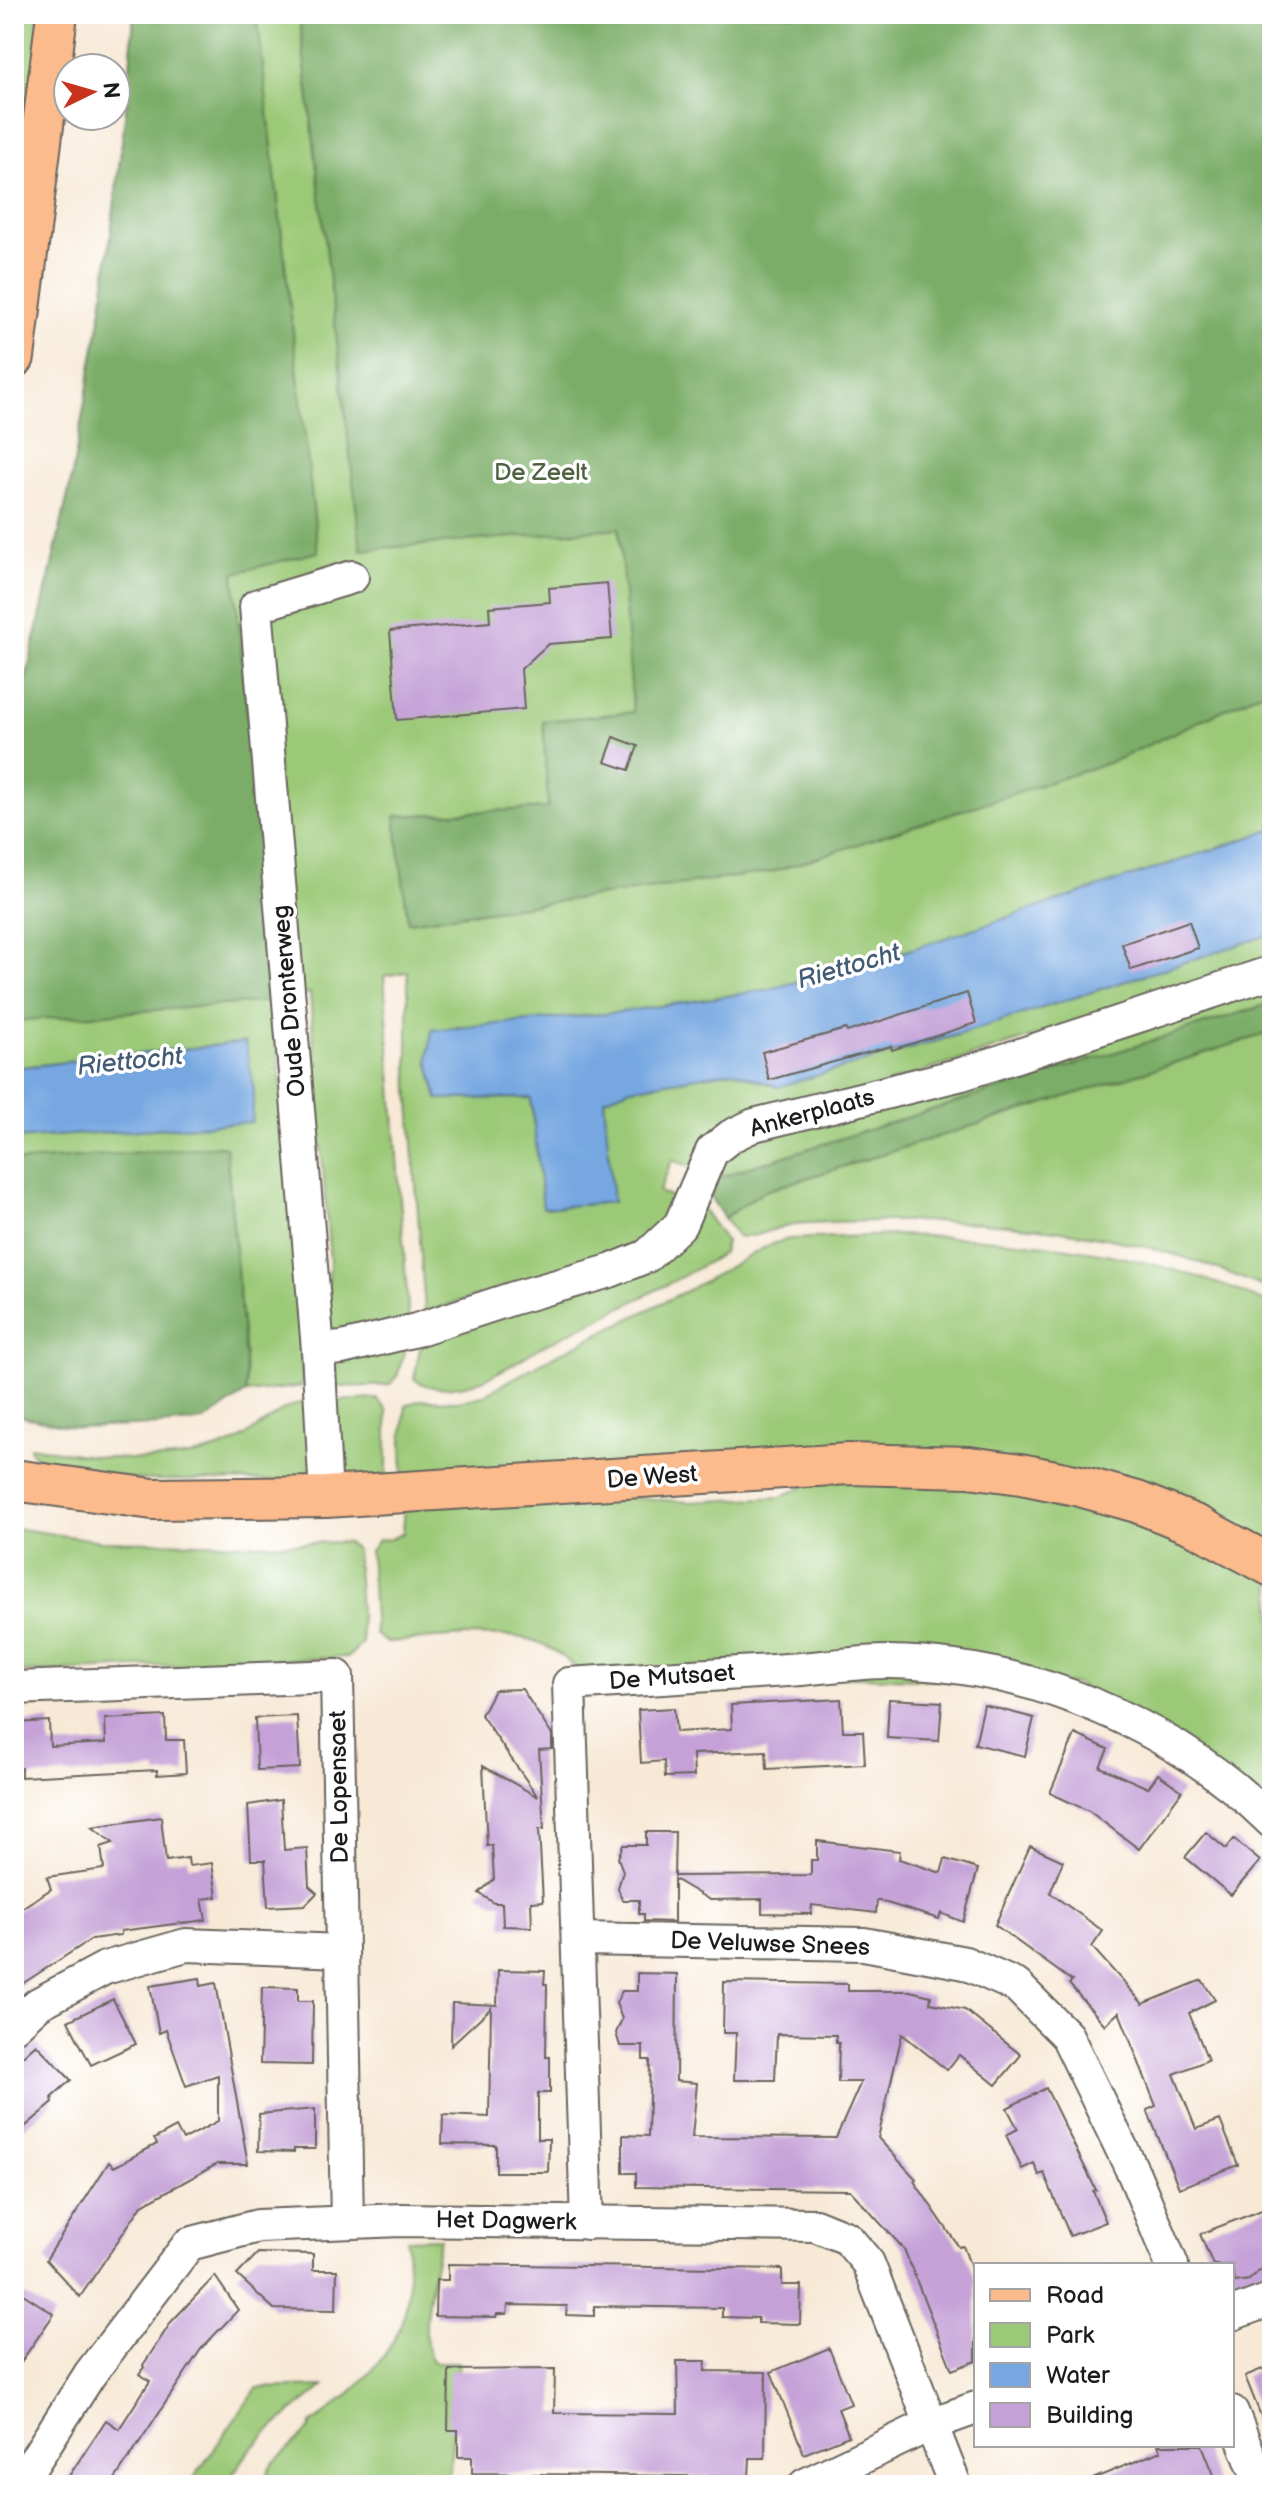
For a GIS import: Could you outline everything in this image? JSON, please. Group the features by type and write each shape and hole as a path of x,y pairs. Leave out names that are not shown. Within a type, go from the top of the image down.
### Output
{"main road":[{"path":"14,357 57,14"},
{"name":"De West","path":"14,1480 153,1499 326,1497 848,1464 969,1467 1080,1486 1137,1502 1197,1526 1272,1566"}],"street":[{"name":"Oude Dronterweg","path":"326,1497 318,1350 256,606 352,577"},
{"name":"Ankerplaats","path":"318,1350 342,1348 416,1330 610,1271 647,1256 680,1225 712,1151 731,1136 754,1125 962,1074 1272,972"},
{"name":"De Mutsaet","path":"587,2223 569,1684 887,1662 991,1673 1082,1699 1150,1733 1215,1774 1272,1822"},
{"name":"De Lopensaet","path":"14,1688 337,1676 347,2222"},
{"name":"De Veluwse Snees","path":"578,1939 864,1944 965,1963 1017,1986 1067,2036 1134,2174 1171,2263"},
{"path":"14,2026 38,2004 105,1968 186,1945 342,1951"},
{"name":"Het Dagwerk","path":"19,2485 90,2374 189,2244 258,2226 401,2220 815,2225 847,2238 868,2263 955,2485"},
{"path":"1234,2313 1272,2299"},
{"path":"805,2485 931,2424 974,2409"},
{"path":"1234,2417 1261,2485"}],"green space":[{"path":"14,14 43,14 14,242"},
{"name":"De Zeelt","path":"134,14 1272,14 1272,830 882,959 766,990 614,1013 432,1030 428,1060 438,1099 531,1098 543,1208 612,1202 604,1099 631,1088 733,1071 778,1087 964,1033 1272,934 1272,961 894,1081 693,1168 672,1160 659,1192 682,1201 644,1246 425,1312 408,1074 408,972 384,976 409,1322 330,1336 327,1304 330,1262 310,993 274,1001 302,1345 302,1386 246,1393 226,1147 14,1162 14,1139 252,1121 245,1042 14,1068 14,732 70,486 102,308 123,132 132,132"},
{"path":"134,14 257,14 318,552 234,573 274,1001 14,1021 14,732 70,486 102,308 123,132 132,132"},
{"name":"De Zeelt","path":"299,14 1272,14 1272,687 1114,761 772,872 408,922 395,816 548,808 543,721 633,712 619,528 361,550"},
{"path":"1272,982 1272,1003 710,1181 735,1145"},
{"path":"1272,1003 1272,1032 762,1192 724,1218 711,1198 710,1181 740,1170"},
{"path":"1272,1032 1272,1290 1182,1257 1069,1232 966,1222 859,1221 795,1224 744,1237 737,1236 724,1218 762,1192"},
{"path":"226,1147 246,1393 204,1421 78,1428 14,1415 14,1162"},
{"path":"701,1207 726,1242 723,1253 482,1380 442,1388 424,1385 414,1379 422,1338 581,1288"},
{"path":"895,1235 1040,1244 1087,1251 1181,1272 1272,1305 1272,1548 1118,1478 403,1476 402,1441 406,1405 421,1400 457,1401 482,1396 769,1245 789,1239"},
{"path":"407,1341 397,1377 389,1385 334,1385 334,1371 343,1360"},
{"path":"377,1399 387,1411 387,1476 354,1478 339,1465 335,1401"},
{"path":"311,1401 315,1465 302,1481 146,1480 62,1472 56,1464 40,1462 29,1449 31,1446 108,1458 190,1456 237,1441 281,1411"},
{"path":"936,1478 1127,1513 1272,1581 1272,1807 1076,1684 576,1668 546,1646 520,1638 483,1636 385,1642 375,1634 370,1551 378,1540 391,1539 403,1533 405,1504 586,1494 689,1502 781,1497 816,1480"},
{"path":"14,1528 101,1541 347,1542 356,1550 362,1643 348,1657 14,1673"},
{"path":"440,2238 428,2302 426,2338 434,2362 459,2362 448,2485 261,2485 271,2465 310,2429 311,2424 353,2390 389,2348 406,2306 407,2239"},
{"path":"324,2386 257,2443 227,2485 189,2485 257,2388"}],"water":[{"path":"1272,830 1272,934 964,1033 778,1087 733,1071 631,1088 604,1099 613,1202 543,1208 531,1098 438,1099 428,1059 432,1030 614,1013 766,990 882,959"},
{"name":"Riettocht","path":"245,1042 254,1090 252,1122 14,1139 14,1068"}],"building":[{"path":"607,583 612,639 548,644 521,669 524,709 397,720 390,631 490,622 489,607 550,602 549,588"},
{"path":"614,737 638,746 629,770 605,762"},
{"path":"1189,921 1198,948 1131,970 1122,944"},
{"path":"967,993 976,1023 892,1050 891,1046 769,1080 762,1052 846,1029 847,1032"},
{"path":"522,1689 552,1735 552,1749 539,1750 544,1829 539,1829 543,1901 531,1902 532,1927 503,1926 502,1903 494,1903 479,1893 494,1879 492,1845 487,1846 483,1766 538,1797 481,1715 494,1690"},
{"path":"841,1699 843,1731 863,1731 865,1764 767,1769 766,1751 693,1754 694,1776 665,1777 664,1761 641,1763 638,1710 674,1708 676,1732 732,1729 731,1705"},
{"path":"889,1699 942,1702 939,1741 887,1738"},
{"path":"984,1705 1034,1718 1025,1756 975,1744"},
{"path":"165,1716 166,1740 184,1740 186,1773 157,1775 157,1770 21,1777 21,1768 14,1768 14,1723 49,1721 50,1746 106,1743 105,1719"},
{"path":"297,1716 300,1768 257,1770 255,1718"},
{"path":"1075,1734 1108,1749 1100,1767 1148,1788 1158,1774 1182,1791 1139,1849 1089,1811 1050,1793"},
{"path":"281,1800 284,1850 307,1848 309,1886 317,1893 305,1905 268,1907 265,1860 251,1860 248,1805"},
{"path":"161,1817 166,1861 188,1858 189,1866 212,1863 217,1897 202,1899 206,1920 121,1931 121,1935 92,1939 14,1989 14,1913 51,1889 47,1877 104,1869 101,1847 113,1843 92,1827"},
{"path":"646,1832 675,1832 674,1876 811,1875 811,1860 817,1860 817,1841 900,1851 899,1859 941,1873 945,1859 978,1869 963,1922 941,1913 939,1919 877,1900 876,1913 812,1905 811,1914 762,1913 762,1899 710,1900 674,1879 674,1922 644,1921 644,1914 639,1914 639,1900 622,1900 618,1888 623,1871 618,1858 623,1845 646,1845"},
{"path":"1206,1832 1226,1849 1234,1839 1260,1861 1231,1895 1185,1857"},
{"path":"1030,1846 1063,1861 1050,1893 1103,1931 1092,1947 1143,2004 1202,1980 1215,2000 1189,2013 1208,2060 1174,2074 1196,2129 1220,2120 1238,2165 1179,2188 1147,2110 1156,2106 1119,2012 1105,2025 1069,1984 1072,1981 995,1925"},
{"path":"498,1970 545,1971 546,2057 550,2057 550,2093 538,2093 538,2139 549,2139 548,2172 496,2172 496,2145 442,2144 443,2115 489,2117 491,2008 451,2045 452,2003 497,2005"},
{"path":"637,1973 677,1974 676,2081 697,2083 692,2137 836,2138 861,2082 838,2082 839,2043 836,2043 836,2035 777,2034 775,2080 734,2080 736,2033 723,2033 724,1982 848,1984 848,1991 910,1991 931,1996 930,2003 965,2010 1021,2055 996,2085 959,2055 947,2070 902,2034 878,2138 916,2179 914,2181 959,2247 963,2246 974,2276 974,2362 952,2370 904,2249 850,2190 636,2187 636,2173 623,2173 623,2135 648,2136 650,2060 643,2060 643,2046 620,2046 616,2033 622,2019 616,2003 622,1991 637,1991"},
{"path":"200,1978 201,1986 216,1983 248,2164 217,2164 142,2205 80,2297 46,2260 109,2162 114,2167 157,2144 154,2139 176,2127 183,2140 218,2121 218,2075 186,2086 166,2030 159,2033 150,1986"},
{"path":"262,1987 298,1988 298,2001 313,2001 312,2065 260,2064"},
{"path":"113,1999 136,2044 91,2065 68,2021"},
{"path":"36,2044 71,2080 52,2097 53,2103 14,2136 14,2064"},
{"path":"1046,2088 1096,2190 1093,2191 1106,2222 1070,2236 1044,2173 1039,2175 1034,2163 1022,2169 1006,2135 1018,2129 1007,2108"},
{"path":"315,2109 315,2149 258,2151 259,2114"},
{"path":"1272,2206 1272,2270 1260,2270 1249,2280 1234,2282 1234,2263 1212,2263 1200,2234"},
{"path":"258,2253 313,2254 313,2270 337,2270 336,2310 274,2309 237,2275"},
{"path":"448,2264 782,2269 782,2285 801,2285 800,2324 758,2323 758,2318 722,2317 722,2308 594,2306 594,2316 566,2315 567,2306 508,2305 507,2314 497,2314 496,2317 435,2316 436,2280 448,2280"},
{"path":"215,2276 238,2310 201,2349 111,2485 63,2485 106,2420 119,2429 150,2381 139,2374 143,2365 172,2321"},
{"path":"23,2294 54,2314 14,2372 14,2307"},
{"path":"829,2348 851,2404 838,2409 849,2436 804,2454 771,2372"},
{"path":"677,2361 706,2361 705,2371 766,2372 765,2458 750,2458 749,2477 472,2473 472,2457 458,2457 458,2430 448,2430 449,2370 555,2369 554,2413 678,2414"},
{"path":"1272,2365 1272,2441 1271,2441 1245,2376"},
{"path":"1159,2447 1203,2447 1218,2485 1078,2485 1161,2451"}]}
